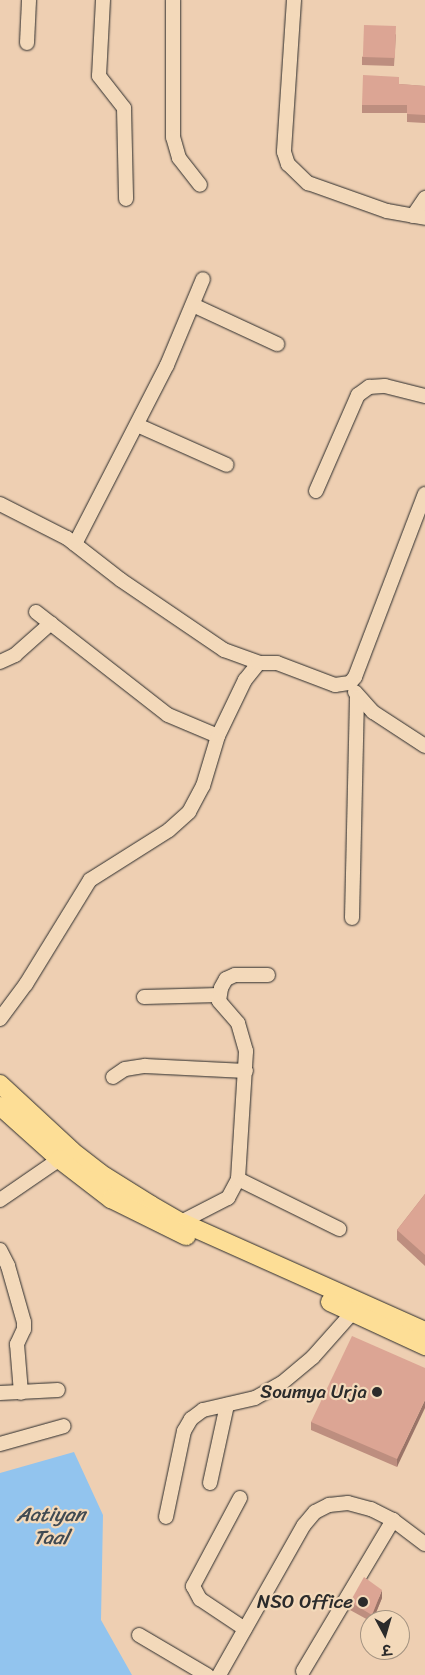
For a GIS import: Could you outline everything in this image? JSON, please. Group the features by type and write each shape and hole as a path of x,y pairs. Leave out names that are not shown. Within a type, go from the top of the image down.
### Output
{"main road":[{"path":"0,1084 65,1155 111,1200 141,1216 425,1346"},
{"path":"0,1106 65,1155 100,1173 181,1222 425,1331"}],"street":[{"path":"27,43 28,0"},
{"path":"103,0 99,76 124,108 126,199"},
{"path":"173,0 173,137 179,158 200,185"},
{"path":"294,0 284,152 288,164 308,183 387,211 419,217 425,198"},
{"path":"75,544 138,425 203,279"},
{"path":"192,305 277,344"},
{"path":"316,491 358,395 369,387 385,386 410,390 425,396"},
{"path":"138,425 227,465"},
{"path":"0,504 75,544 224,650 259,663 277,663 334,685 350,683 360,669 425,494"},
{"path":"36,612 168,716 218,736"},
{"path":"0,662 15,655 50,623"},
{"path":"0,1019 26,984 90,880 169,830 189,812 203,786 218,736 245,680 259,663"},
{"path":"350,683 357,697 373,712 425,746"},
{"path":"352,918 357,697"},
{"path":"181,1222 228,1198 238,1179 246,1071 244,1038 238,1023 224,1010 219,995 226,979 235,975 268,975"},
{"path":"144,996 219,995"},
{"path":"113,1077 125,1069 145,1066 246,1071"},
{"path":"0,1200 65,1155"},
{"path":"238,1179 339,1229"},
{"path":"0,1250 14,1284 24,1328 17,1344 21,1393"},
{"path":"166,1517 184,1431 191,1419 203,1410 266,1393 282,1383 313,1357 352,1312"},
{"path":"0,1394 58,1390"},
{"path":"210,1484 227,1405"},
{"path":"0,1444 64,1426"},
{"path":"240,1498 193,1586 200,1599 245,1629"},
{"path":"219,1675 304,1524 315,1512 328,1505 348,1503 393,1520 425,1544"},
{"path":"303,1671 393,1520"},
{"path":"139,1635 207,1675"}],"water":[{"name":"Aatiyan Taal","path":"74,1452 103,1515 101,1620 132,1675 0,1675 0,1473"}],"building":[{"path":"364,25 396,26 395,58 363,57"},
{"path":"363,75 399,77 399,84 425,86 425,115 407,114 407,105 362,105"},
{"path":"425,1194 425,1255 397,1230"},
{"name":"Soumya Urja","path":"352,1336 425,1368 425,1400 397,1459 311,1422"},
{"name":"NSO Office","path":"364,1577 382,1590 374,1610 364,1610 350,1602"}],"place":[{"name":"Soumya Urja","path":"377,1392"},
{"name":"NSO Office","path":"363,1602"}]}
